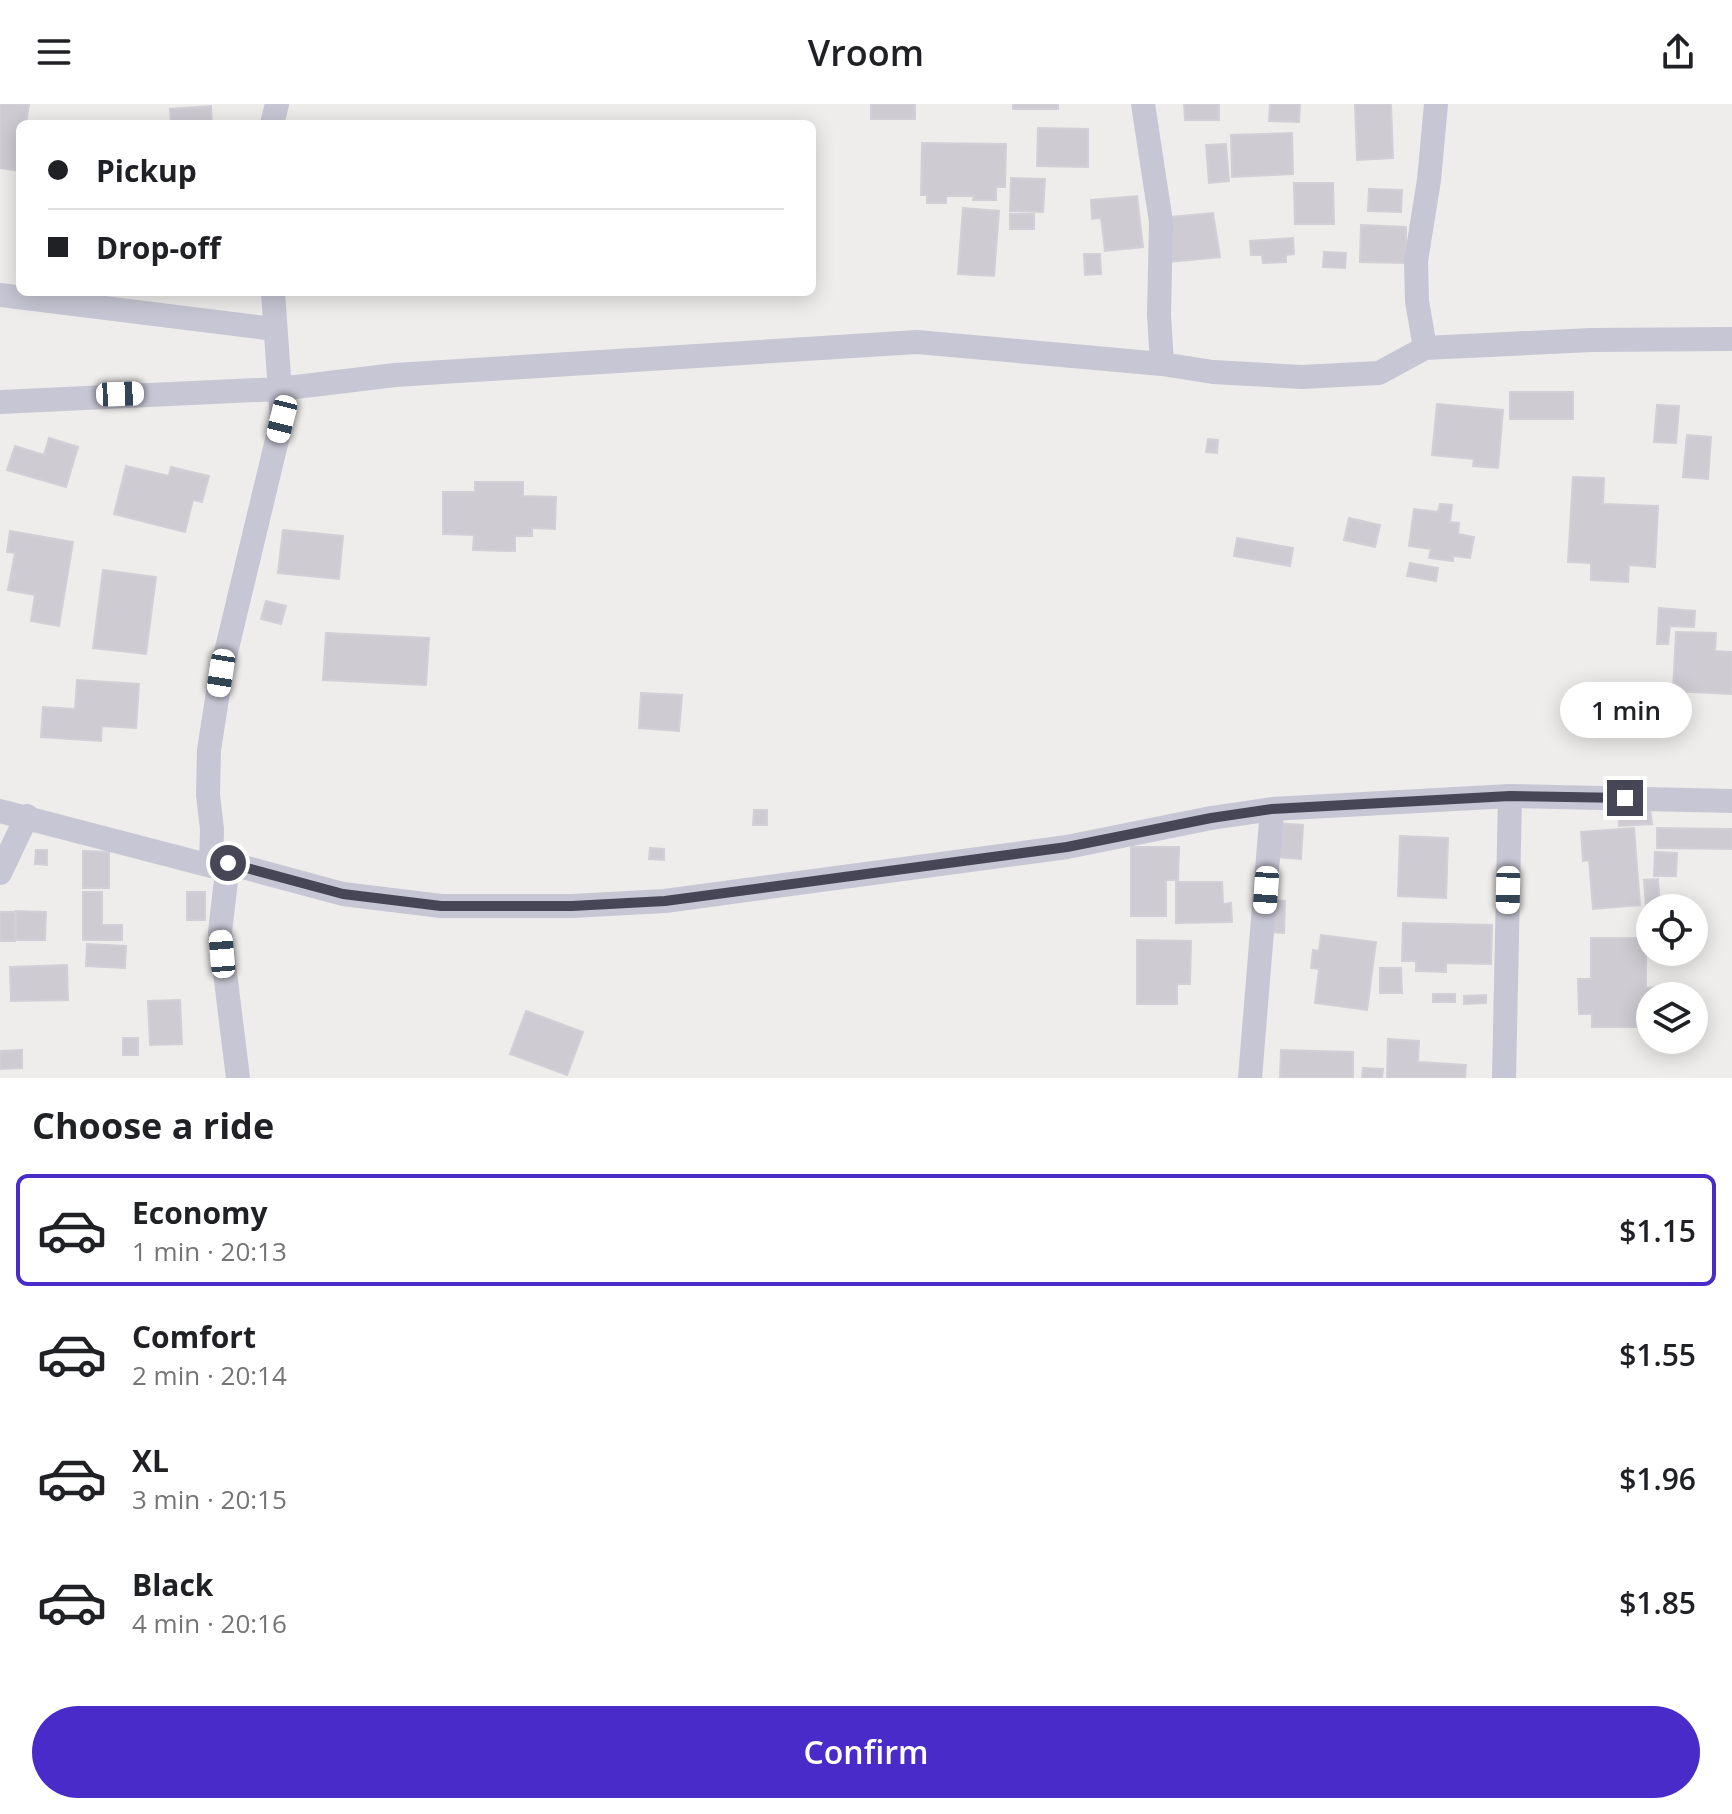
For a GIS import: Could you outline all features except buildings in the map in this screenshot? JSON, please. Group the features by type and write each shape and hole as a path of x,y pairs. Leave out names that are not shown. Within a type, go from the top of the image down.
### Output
{"street":[{"path":"1143,104 1161,222 1159,315 1162,364"},
{"path":"1425,348 1417,301 1416,261 1429,180 1436,104"},
{"path":"0,295 274,329"},
{"path":"238,1078 220,932 220,864 208,795 209,750 221,673 282,419 273,296"},
{"path":"0,402 279,389 411,374 917,342 1162,364 1213,372 1317,377 1379,373 1425,348 1591,340 1732,339"},
{"path":"0,811 343,894 441,906 572,906 665,901 1067,847 1272,809 1510,796 1732,801"},
{"path":"1504,1078 1510,796"},
{"path":"1250,1078 1272,809"},
{"path":"0,873 27,816"}],"route":[{"path":"228,863 343,894 441,906 572,906 665,901 1067,847 1272,809 1510,796 1625,798"}]}
